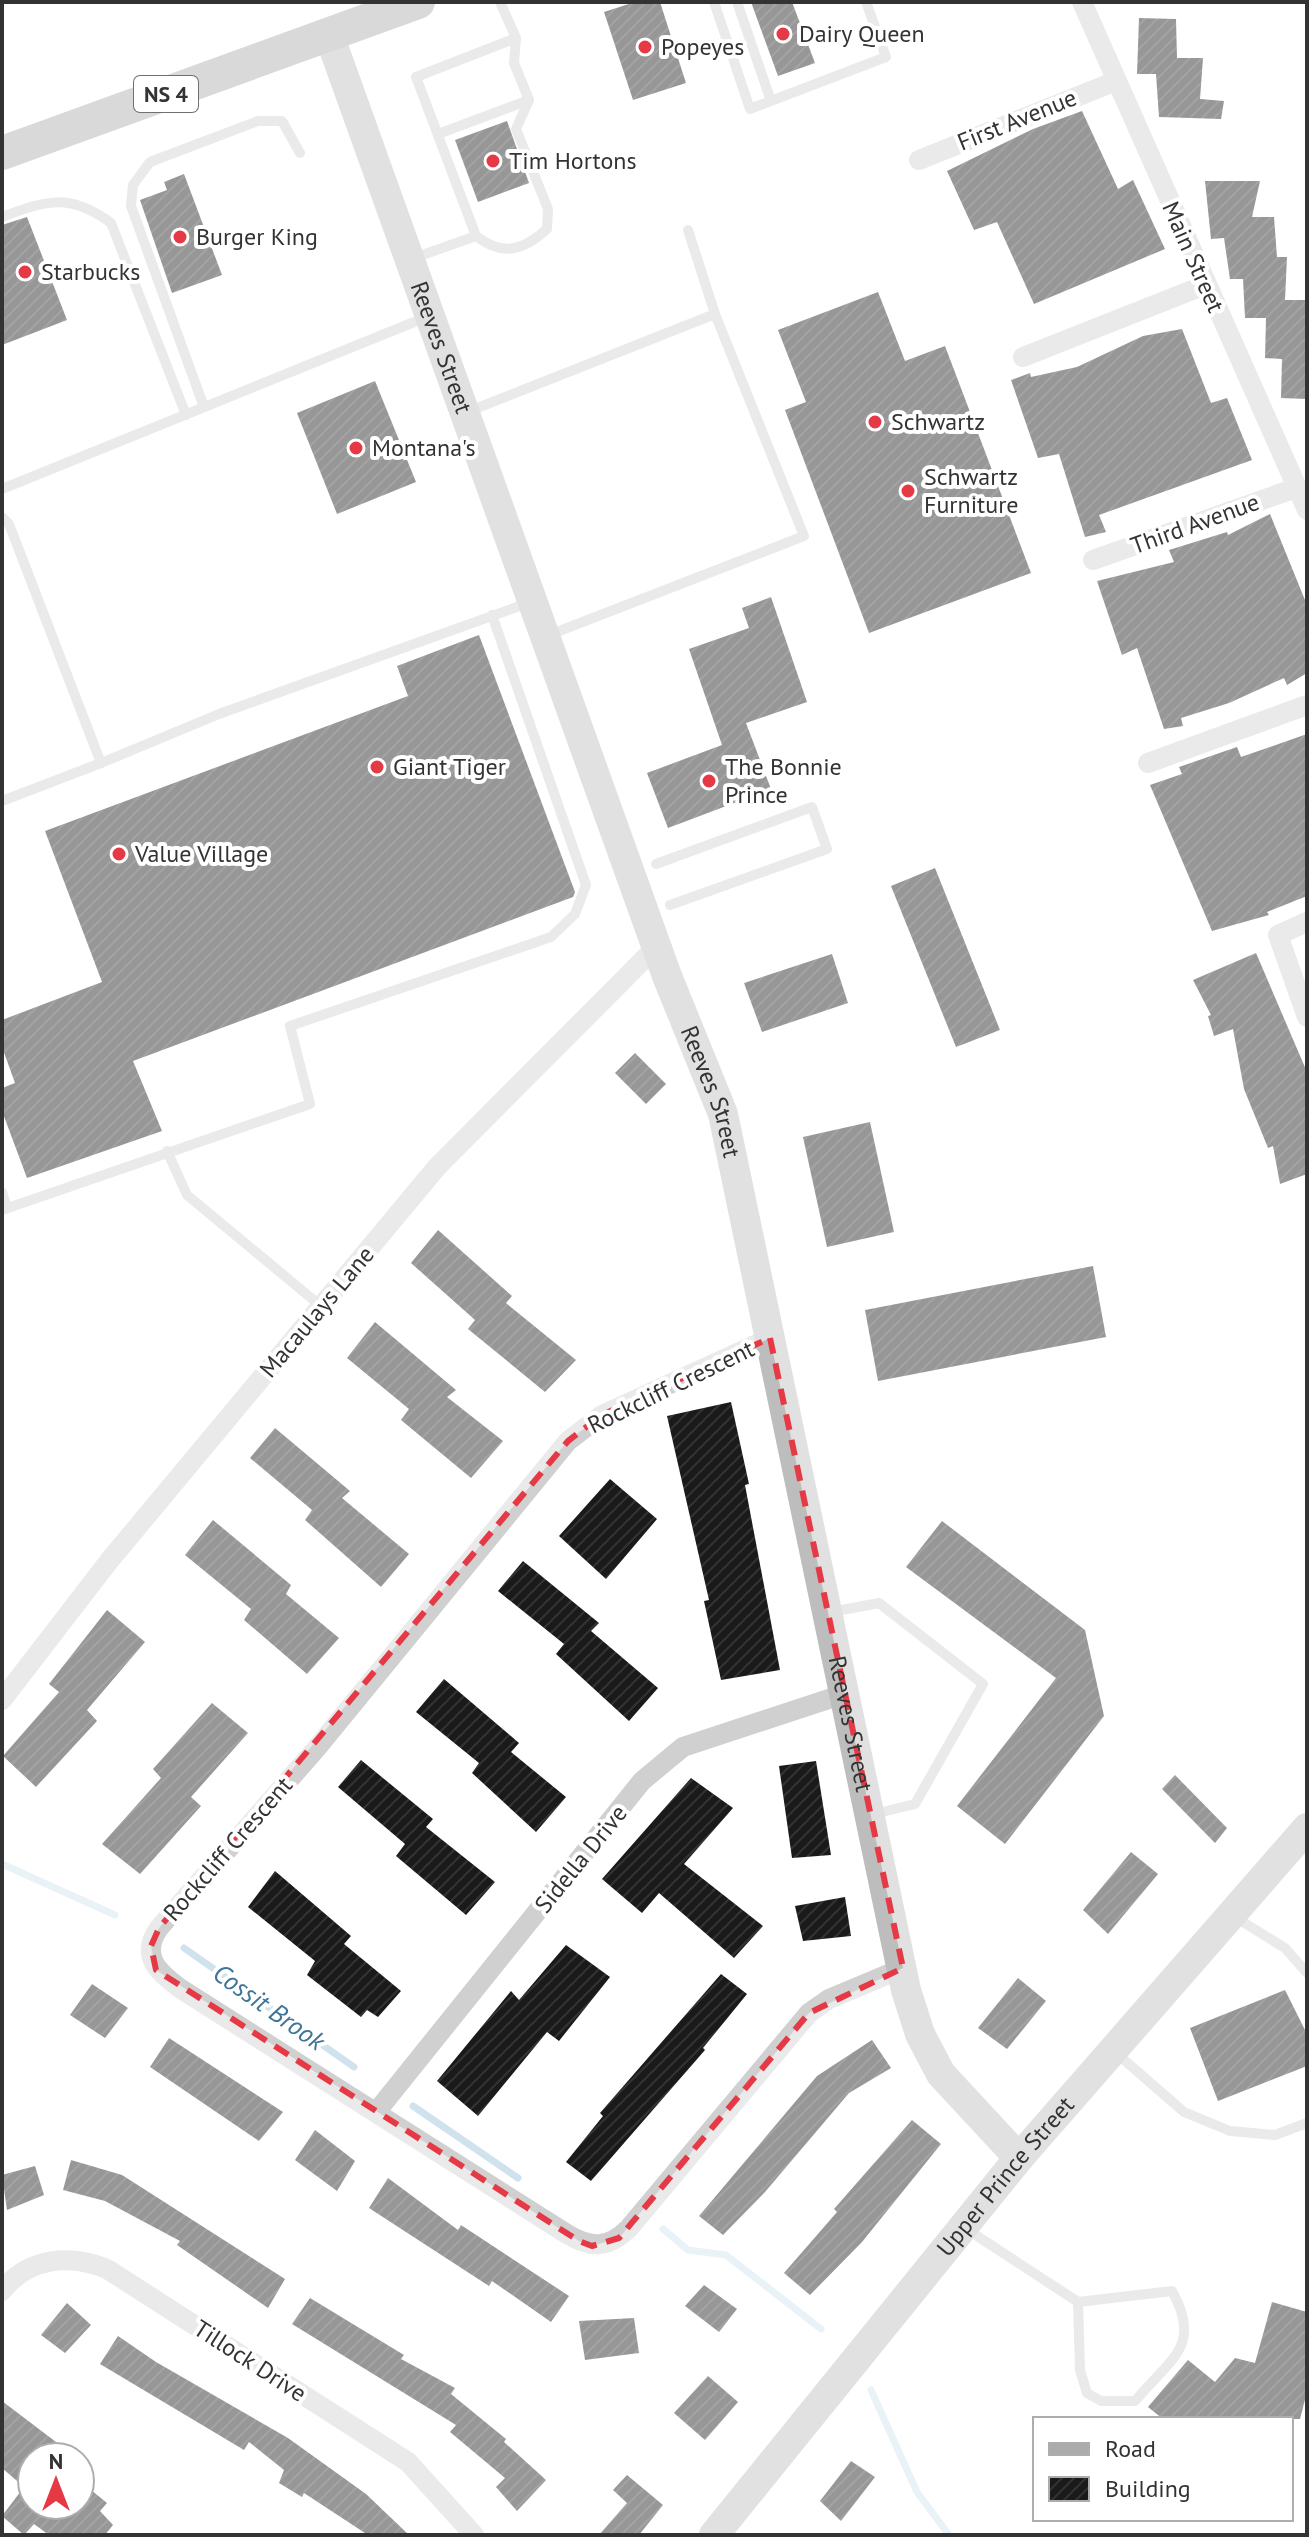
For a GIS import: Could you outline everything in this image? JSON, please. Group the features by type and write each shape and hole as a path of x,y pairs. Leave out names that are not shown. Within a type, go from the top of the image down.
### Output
{"main road":[{"name":"NS 4","path":"2,153 418,2"}],"street":[{"name":"Main Street","path":"1082,2 1307,510"},
{"name":"Reeves Street","path":"329,35 657,946 723,1114 903,1968 920,2034 941,2074 1019,2158"},
{"name":"First Avenue","path":"919,160 1116,81"},
{"path":"1023,357 1205,285"},
{"name":"Third Avenue","path":"1093,560 1296,488"},
{"path":"1148,763 1307,705"},
{"path":"1307,922 1278,935 1307,1017"},
{"name":"Macaulays Lane","path":"2,1700 109,1561 437,1167 657,946"},
{"name":"Rockcliff Crescent","path":"770,1338 602,1415 568,1441 325,1737 155,1934 151,1946 156,1970 579,2241 592,2246 607,2244 629,2228 809,2013 829,1999 903,1968"},
{"name":"Sidella Drive","path":"377,2111 660,1762 683,1747 847,1693"},
{"name":"Upper Prince Street","path":"714,2535 1019,2158 1307,1828"},
{"name":"Tillock Drive","path":"2,2291 19,2274 43,2263 78,2260 107,2269 408,2462 474,2535"}],"lane":[{"path":"500,2 516,38 514,63 529,100 516,129 548,209 547,229 532,243 513,251 490,247 476,236 416,77 516,38"},
{"path":"714,2 750,109 886,57 866,2"},
{"path":"737,2 771,101"},
{"path":"438,134 529,100"},
{"path":"204,407 131,206 133,185 150,162 258,121 282,121 300,153"},
{"path":"2,217 42,202 72,202 111,223 186,415"},
{"path":"547,636 804,536 715,314 688,230"},
{"path":"411,259 476,236"},
{"path":"464,413 715,314"},
{"path":"2,489 430,315"},
{"path":"2,517 9,524 101,763"},
{"path":"2,801 219,714 534,601"},
{"path":"2,1192 5,1209 310,1104 290,1026 551,937 575,914 586,885 492,615"},
{"path":"656,864 812,807 827,849 670,905"},
{"path":"167,1151 187,1195 322,1307"},
{"path":"829,1612 879,1603 983,1684 915,1804 872,1815"},
{"path":"1232,1915 1285,1948 1307,1973"},
{"path":"1113,2051 1184,2112 1230,2131 1275,2135 1307,2123"},
{"path":"964,2227 1078,2302 1172,2291 1186,2316 1184,2344 1135,2401 1101,2401 1087,2393 1080,2370 1078,2302"}],"highlighted area":[{"path":"770,1338 903,1968 809,2013 619,2238 592,2246 579,2241 156,1970 151,1946 159,1928 568,1441 602,1415"}],"building":[{"name":"Popeyes","path":"635,2 660,2 686,83 633,100 604,12"},
{"name":"Dairy Queen","path":"751,2 792,2 815,63 778,76"},
{"path":"1139,18 1176,19 1177,58 1203,58 1200,99 1224,101 1221,119 1159,117 1156,74 1137,74"},
{"path":"1082,111 1118,189 1133,180 1165,249 1034,304 997,222 974,230 947,171 1033,129"},
{"name":"Tim Hortons","path":"507,121 529,183 478,202 455,140"},
{"name":"Burger King","path":"184,174 222,275 172,293 140,200 167,190 164,182"},
{"path":"1205,181 1260,181 1252,217 1274,217 1277,257 1287,257 1285,300 1307,300 1307,399 1281,398 1282,359 1265,358 1266,318 1245,318 1243,279 1230,279 1224,238 1211,239"},
{"name":"Starbucks","path":"27,217 67,320 2,345 2,225"},
{"name":"Schwartz Furniture","path":"878,292 905,361 945,346 1031,573 869,633 785,410 806,402 778,330"},
{"path":"1182,329 1211,403 1227,398 1252,460 1099,515 1106,532 1085,537 1059,454 1038,458 1011,380 1030,373 1031,377 1077,367 1143,336"},
{"name":"Montana's","path":"375,381 416,482 337,514 297,413"},
{"path":"1270,514 1307,605 1307,673 1287,685 1284,678 1229,703 1181,718 1183,726 1164,729 1137,648 1122,655 1097,581 1174,562 1169,550 1227,532 1228,535"},
{"path":"771,597 807,702 746,723 771,789 668,828 647,773 722,745 689,649 749,628 742,608"},
{"path":"479,635 575,892 573,897 133,1061 162,1131 27,1178 2,1111 2,1088 15,1083 2,1047 2,1020 102,982 45,831 408,696 397,666"},
{"path":"1307,734 1307,896 1267,912 1269,915 1212,931 1150,785 1182,774 1179,767 1237,747 1241,757"},
{"path":"935,868 1000,1030 956,1047 891,886"},
{"path":"1256,953 1307,1072 1307,1174 1280,1184 1273,1146 1268,1148 1244,1089 1233,1029 1214,1036 1208,1016 1211,1015 1193,980"},
{"path":"832,954 848,1003 762,1032 744,983"},
{"path":"635,1053 666,1084 646,1104 615,1073"},
{"path":"870,1122 894,1232 827,1247 803,1137"},
{"path":"438,1230 512,1296 506,1303 576,1360 545,1392 468,1329 475,1320 411,1263"},
{"path":"1093,1266 1106,1337 878,1381 865,1310"},
{"path":"375,1322 456,1390 447,1397 503,1441 471,1478 401,1420 409,1409 347,1358"},
{"path":"731,1402 749,1484 745,1485 780,1670 721,1680 704,1601 709,1600 667,1416"},
{"path":"275,1428 350,1491 342,1498 409,1554 381,1587 305,1520 312,1510 250,1458"},
{"path":"610,1479 657,1519 606,1579 559,1536"},
{"path":"213,1520 291,1585 286,1594 339,1638 307,1674 244,1620 251,1609 185,1555"},
{"path":"942,1521 1085,1630 1104,1716 1005,1844 957,1806 1056,1678 906,1567"},
{"path":"523,1561 599,1623 591,1631 658,1688 629,1721 556,1654 564,1644 498,1591"},
{"path":"107,1610 145,1642 87,1710 97,1721 36,1787 3,1756 59,1692 49,1684"},
{"path":"444,1679 519,1743 511,1752 566,1797 536,1832 472,1773 479,1763 416,1712"},
{"path":"212,1703 248,1733 191,1797 201,1806 140,1874 102,1844 161,1778 153,1769"},
{"path":"361,1760 433,1819 426,1827 495,1882 466,1915 396,1856 405,1844 338,1787"},
{"path":"816,1761 831,1855 792,1858 779,1766"},
{"path":"1175,1775 1227,1828 1215,1843 1162,1789"},
{"path":"691,1778 733,1808 684,1864 763,1926 734,1958 659,1893 642,1913 602,1879"},
{"path":"1131,1852 1158,1874 1108,1934 1083,1910"},
{"path":"275,1871 351,1936 344,1944 401,1991 378,2017 367,2010 361,2017 307,1975 315,1961 248,1907"},
{"path":"845,1897 851,1936 803,1941 795,1906"},
{"path":"566,1945 610,1977 559,2041 547,2032 478,2116 437,2081 511,1991 519,2000"},
{"path":"721,1974 747,1994 703,2048 705,2050 591,2181 566,2162 603,2116 600,2113"},
{"path":"1018,1978 1046,2001 1007,2049 978,2028"},
{"path":"92,1984 128,2008 105,2038 70,2015"},
{"path":"1285,1990 1307,2034 1307,2066 1218,2101 1190,2028"},
{"path":"169,2038 283,2112 259,2141 150,2067"},
{"path":"872,2040 891,2068 849,2093 765,2192 723,2235 699,2216 817,2076"},
{"path":"912,2120 941,2144 862,2242 810,2295 784,2273 837,2212 834,2209"},
{"path":"315,2130 355,2161 337,2191 295,2160"},
{"path":"71,2160 122,2175 285,2279 268,2308 177,2245 180,2241 105,2201 63,2190"},
{"path":"35,2166 44,2195 7,2210 2,2175"},
{"path":"388,2178 458,2230 461,2225 569,2296 551,2322 492,2281 489,2286 369,2208"},
{"path":"704,2285 737,2309 719,2332 685,2306"},
{"path":"310,2298 404,2355 401,2359 455,2388 451,2394 506,2439 504,2442 546,2480 517,2511 496,2487 505,2478 450,2432 456,2425 292,2324"},
{"path":"1272,2302 1307,2312 1307,2392 1300,2419 1160,2417 1148,2407 1188,2360 1215,2382 1235,2358 1255,2363"},
{"path":"67,2303 91,2325 65,2353 41,2335"},
{"path":"634,2318 639,2353 585,2360 579,2321"},
{"path":"118,2336 156,2362 288,2438 366,2494 409,2535 368,2535 304,2493 302,2497 279,2483 284,2470 249,2442 244,2450 100,2364"},
{"path":"708,2376 738,2402 705,2440 674,2413"},
{"path":"2,2401 55,2441 16,2441 16,2480 2,2468"},
{"path":"851,2461 875,2477 841,2521 820,2501"},
{"path":"627,2475 663,2505 639,2535 599,2535 627,2503 613,2490"},
{"path":"96,2494 107,2503 100,2511 113,2525 105,2535 49,2535 34,2524 24,2535 2,2516 16,2498 16,2521 96,2521"}],"waterway":[{"name":"Cossit Brook","path":"2,1864 115,1915"},
{"name":"Cossit Brook","path":"184,1948 354,2067"},
{"name":"Cossit Brook","path":"413,2106 518,2178"},
{"name":"Cossit Brook","path":"663,2229 688,2250 726,2255 821,2329"},
{"name":"Cossit Brook","path":"871,2390 917,2492 949,2535"}],"place":[{"name":"Dairy Queen","path":"783,34"},
{"name":"Popeyes","path":"645,47"},
{"name":"Tim Hortons","path":"493,161"},
{"name":"Burger King","path":"180,237"},
{"name":"Starbucks","path":"25,272"},
{"name":"Schwartz","path":"875,422"},
{"name":"Montana's","path":"356,448"},
{"name":"Schwartz Furniture","path":"908,491"},
{"name":"Giant Tiger","path":"377,767"},
{"name":"The Bonnie Prince","path":"709,781"},
{"name":"Value Village","path":"119,854"}]}
